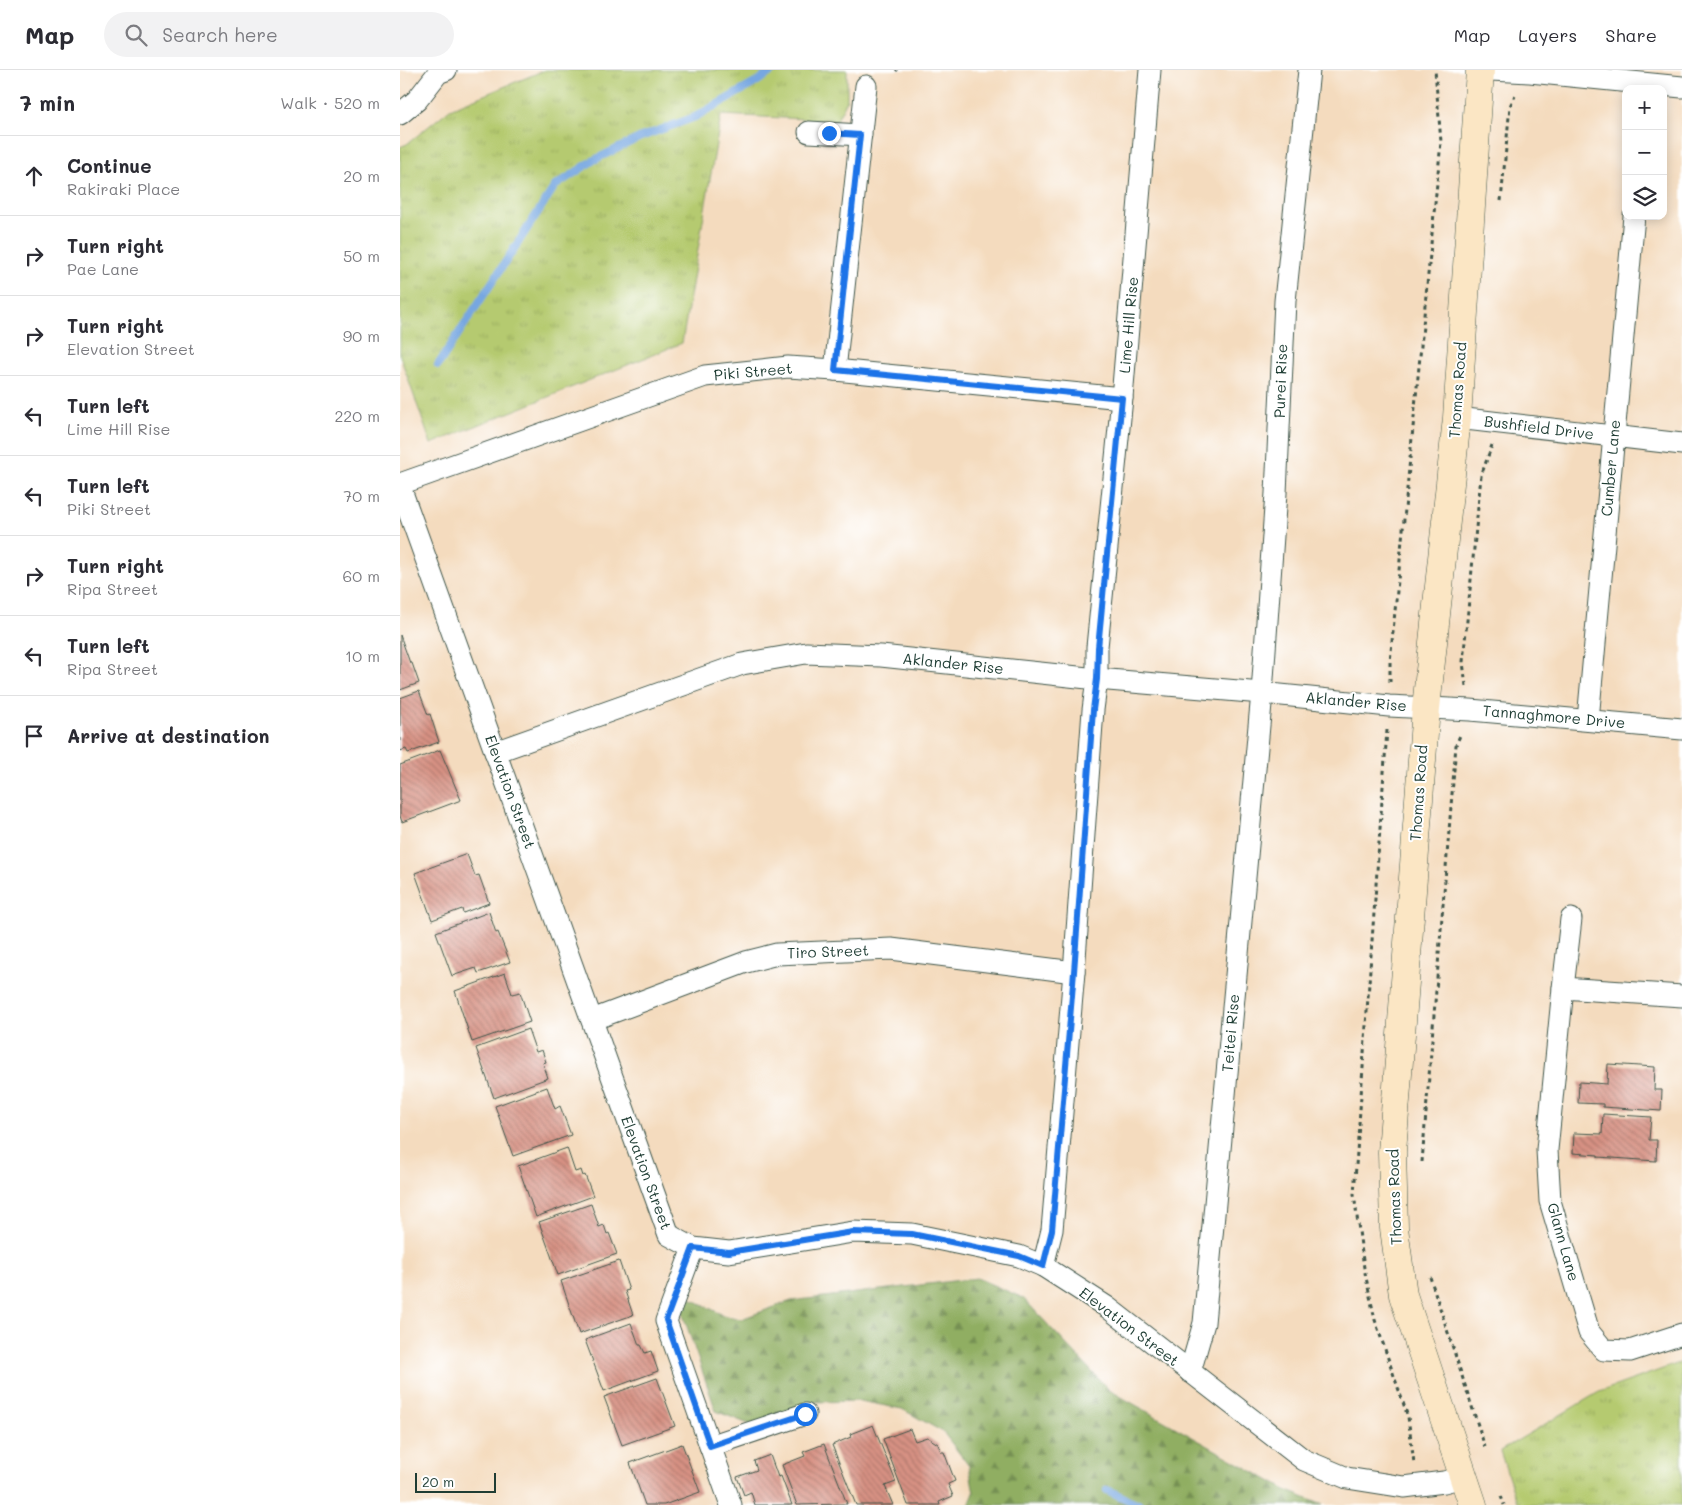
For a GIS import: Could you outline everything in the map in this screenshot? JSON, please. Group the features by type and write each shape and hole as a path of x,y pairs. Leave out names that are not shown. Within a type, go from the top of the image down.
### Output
{"street":[{"path":"400,114 417,100 438,73 446,70"},
{"name":"Lime Hill Rise","path":"1043,1266 1052,1230 1074,972 1098,648 1122,398 1150,70"},
{"name":"Purei Rise","path":"1262,693 1276,493 1284,301 1309,70"},
{"name":"Thomas Road","path":"1473,1505 1402,1295 1394,1228 1392,1152 1426,708 1457,418 1480,70"},
{"path":"1491,70 1530,72 1637,85"},
{"path":"835,370 866,86"},
{"path":"1667,87 1682,87"},
{"path":"809,132 860,135"},
{"name":"Cumber Lane","path":"1588,720 1634,220"},
{"name":"Piki Street","path":"400,486 705,376 788,367 1122,398"},
{"name":"Bushfield Drive","path":"1457,418 1682,444"},
{"name":"Elevation Street","path":"400,486 669,1235 693,1248 729,1252 853,1232 912,1234 1019,1256 1043,1266 1108,1307 1304,1460 1347,1478 1404,1487 1463,1477"},
{"name":"Aklander Rise","path":"496,752 742,664 806,653 881,656 1097,679 1426,708"},
{"name":"Teitei Rise","path":"1190,1372 1204,1323 1262,693"},
{"name":"Tannaghmore Drive","path":"1426,708 1470,710 1682,729"},
{"name":"Glann Lane","path":"1571,919 1547,1150 1550,1201 1589,1332 1604,1350 1630,1351 1682,1334"},
{"name":"Tiro Street","path":"592,1020 746,962 777,954 891,949 1074,972"},
{"path":"1563,988 1682,996"},
{"path":"693,1248 666,1320 731,1505"},
{"path":"710,1446 805,1414"}],"path":[{"path":"1501,205 1510,106 1530,72"},
{"path":"1422,1166 1456,745 1470,710 1463,662 1481,476 1492,445 1486,421"},
{"path":"1430,1274 1486,1450"},
{"path":"1498,1487 1504,1505"}],"green space":[{"path":"545,70 847,70 847,100 836,122 721,115 682,343 431,444 400,356 400,147 407,144 450,109"},
{"path":"977,1278 1023,1298 1109,1390 1288,1491 1323,1505 969,1505 974,1493 969,1466 943,1432 902,1409 860,1401 815,1402 751,1425 716,1411 682,1312 686,1296 723,1315 741,1319 791,1301"},
{"path":"1682,1362 1682,1505 1518,1505 1500,1451 1599,1392"}],"building":[{"path":"400,635 419,683 400,690"},
{"path":"419,691 428,715 430,714 439,742 408,753 406,749 400,751 400,698"},
{"path":"440,750 461,800 402,822 400,816 400,765"},
{"path":"467,854 475,876 479,875 489,903 463,913 462,909 432,920 415,873"},
{"path":"489,912 496,933 498,932 510,962 478,973 476,968 452,976 436,932"},
{"path":"505,973 512,994 520,992 530,1022 472,1042 455,991"},
{"path":"528,1029 536,1052 542,1050 546,1062 543,1063 548,1078 494,1098 476,1048"},
{"path":"1608,1064 1655,1067 1654,1090 1662,1090 1661,1111 1603,1107 1603,1104 1578,1103 1579,1082 1607,1084"},
{"path":"547,1087 555,1109 560,1106 571,1135 513,1156 495,1106"},
{"path":"1603,1114 1651,1117 1649,1140 1657,1140 1656,1161 1598,1157 1598,1155 1573,1153 1574,1133 1602,1134"},
{"path":"567,1148 575,1172 581,1170 583,1176 585,1175 593,1196 536,1217 518,1166"},
{"path":"591,1204 599,1227 604,1225 617,1254 558,1275 539,1222"},
{"path":"619,1261 629,1290 625,1291 633,1315 579,1334 561,1281"},
{"path":"631,1323 639,1345 641,1345 645,1353 651,1351 658,1371 604,1391 585,1340"},
{"path":"657,1378 675,1426 622,1445 604,1397"},
{"path":"873,1425 896,1482 885,1486 893,1505 856,1505 832,1445 851,1437 850,1434"},
{"path":"910,1429 915,1441 927,1437 938,1444 941,1452 944,1452 955,1481 948,1484 953,1496 939,1502 940,1505 908,1505 883,1439"},
{"path":"682,1444 700,1492 664,1505 645,1505 630,1463"},
{"path":"824,1444 847,1504 797,1505 782,1465 805,1456 803,1452"},
{"path":"770,1455 778,1477 781,1476 792,1505 755,1505 751,1492 744,1495 737,1477 757,1470 754,1461"}],"waterway":[{"path":"438,365 555,186 594,160 641,137 695,117 774,70"},
{"path":"1107,1490 1140,1505"}],"route":[{"path":"805,1414 710,1446 666,1320 693,1248 729,1252 853,1232 912,1234 1019,1256 1043,1266 1052,1230 1074,972 1098,648 1122,398 835,370 860,135 829,133"}]}
